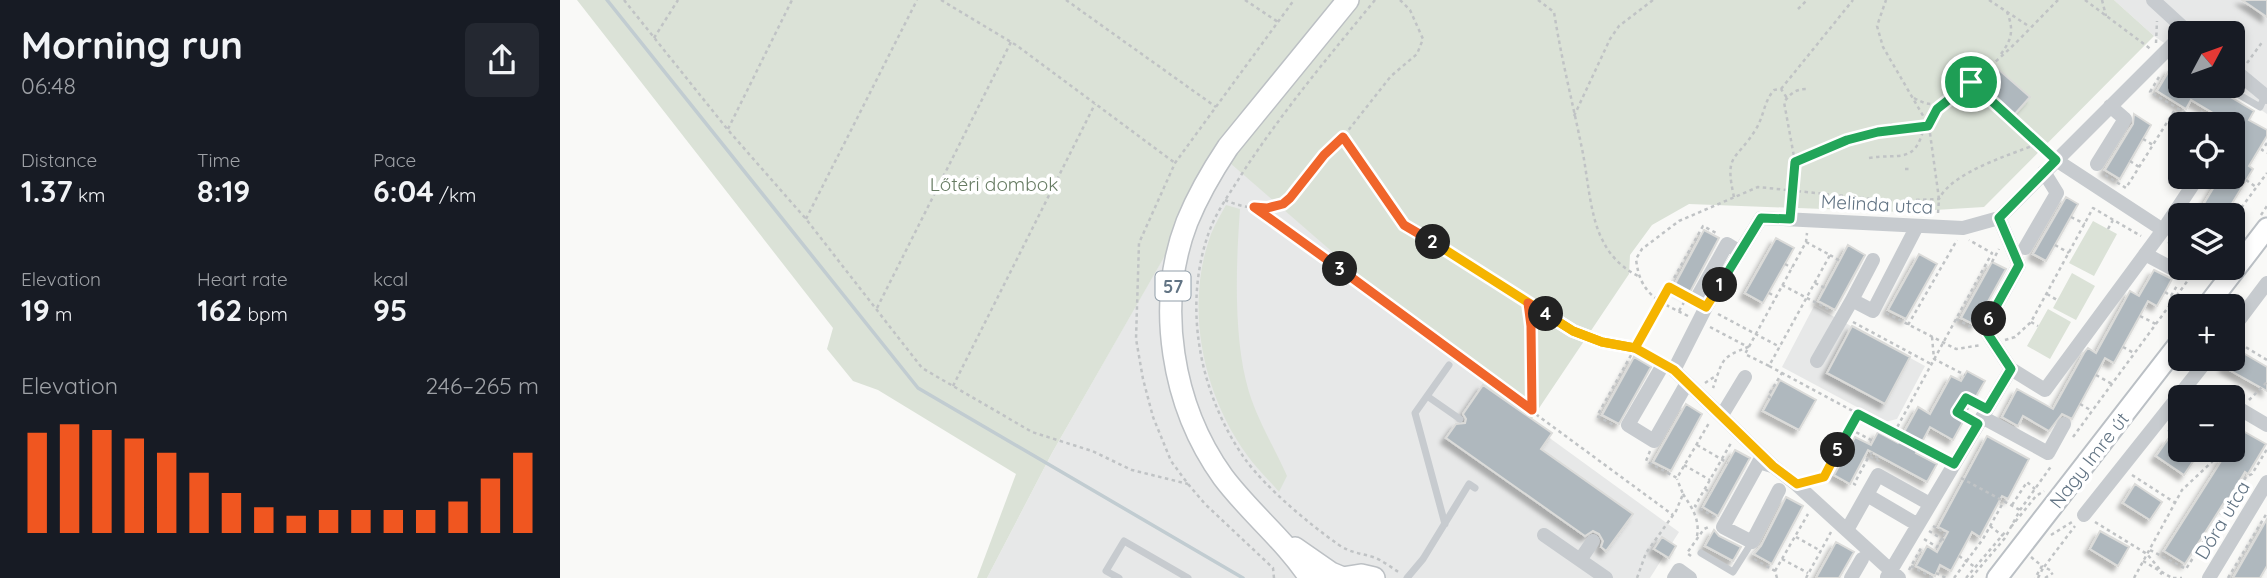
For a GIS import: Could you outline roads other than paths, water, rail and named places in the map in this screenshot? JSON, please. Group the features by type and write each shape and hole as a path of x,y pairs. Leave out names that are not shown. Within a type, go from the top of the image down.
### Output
{"main road":[{"name":"57","path":"1310,578 1274,532 1224,478 1203,446 1178,378 1172,344 1175,273 1186,225 1213,170 1228,147 1348,0"},
{"name":"57","path":"1274,532 1313,561 1342,578 1361,575 1374,578"}],"street":[{"path":"2155,2 2176,21"},
{"name":"Melinda utca","path":"1687,383 1654,441 1628,425 1699,322 1761,218 1964,229 1999,218 2168,48"},
{"path":"2245,76 2266,96"},
{"path":"2096,167 2125,119 2110,106"},
{"path":"2056,160 2163,230"},
{"path":"2025,248 2057,193 2044,172"},
{"path":"1999,218 2019,265 1984,328 2011,369 2045,390 2190,189"},
{"path":"1852,300 1873,311 1917,226"},
{"path":"2216,294 2267,228"},
{"path":"2149,248 2168,264"},
{"path":"1817,362 1873,260"},
{"path":"2245,312 2267,283"},
{"name":"Nagy Imre út","path":"1997,578 2168,361"},
{"path":"1667,370 1687,383 1892,576 1918,524 1956,470 1982,417 2011,369"},
{"path":"2084,514 2198,371"},
{"path":"1715,410 1745,377"},
{"path":"2245,412 2267,425"},
{"path":"1982,417 2048,453 2064,424"},
{"path":"1773,466 1759,462 1723,527 1748,548 1779,491"},
{"path":"1841,528 1867,495 1878,475 1930,504"},
{"name":"Dóra utca","path":"2209,578 2267,482"},
{"path":"1867,495 1918,524"},
{"path":"1544,535 1606,578"},
{"path":"1580,560 1592,541"},
{"path":"1852,578 1862,559"},
{"path":"1674,578 1679,570 1690,578"}],"lane":[{"path":"2245,98 2260,107 2266,96"},
{"path":"1446,524 1415,414 1449,365"},
{"path":"1427,396 1460,419"},
{"path":"1407,578 1446,524 1469,484 1475,488"},
{"path":"1119,578 1104,574 1124,541 1188,578"},
{"path":"1701,553 1733,572 1748,548"}],"waterway":[{"path":"607,0 918,388 1243,578"}],"park label":[{"name":"Lőtéri dombok","path":"994,184"}]}
